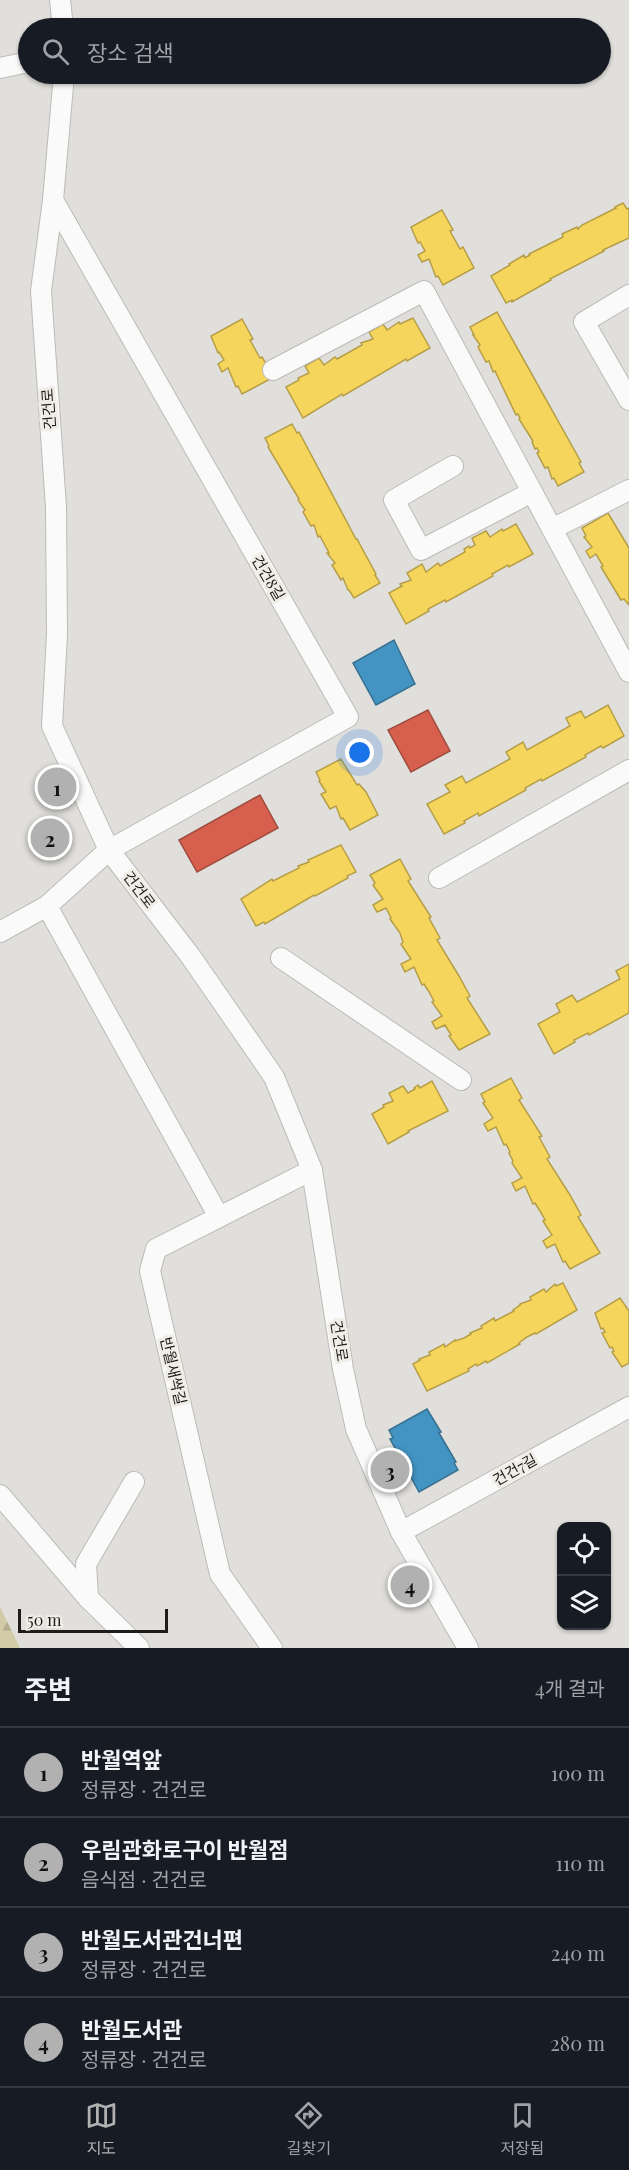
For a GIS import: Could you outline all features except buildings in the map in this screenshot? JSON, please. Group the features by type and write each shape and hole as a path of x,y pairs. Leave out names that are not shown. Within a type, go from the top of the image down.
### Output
{"street":[{"path":"60,0 62,18"},
{"path":"0,68 18,64"},
{"name":"건건로","path":"63,84 53,200 41,291 56,507 57,634 52,726 109,850 191,957 274,1077 312,1170 356,1429 401,1532 468,1648"},
{"name":"건건8길","path":"53,200 348,717 109,850"},
{"path":"273,370 424,291 629,672"},
{"path":"629,295 584,322 629,400"},
{"path":"453,466 394,500 421,550 532,492"},
{"path":"552,529 629,490"},
{"path":"439,878 629,770"},
{"path":"0,932 47,906 109,850"},
{"path":"47,906 219,1217"},
{"path":"281,958 461,1080"},
{"name":"반월새싹길","path":"272,1648 220,1574 150,1271 156,1249 312,1170"},
{"name":"건건7길","path":"401,1532 629,1407"},
{"path":"88,1598 86,1564 134,1482"},
{"path":"0,1495 88,1598 139,1648"}],"green space":[{"path":"0,1606 1,1609 20,1648 0,1648"}],"place":[{"name":"반월역앞","path":"57,787"},
{"name":"우림관화로구이 반월점","path":"50,838"},
{"name":"반월도서관건너편","path":"390,1470"},
{"name":"반월도서관","path":"410,1585"}]}
